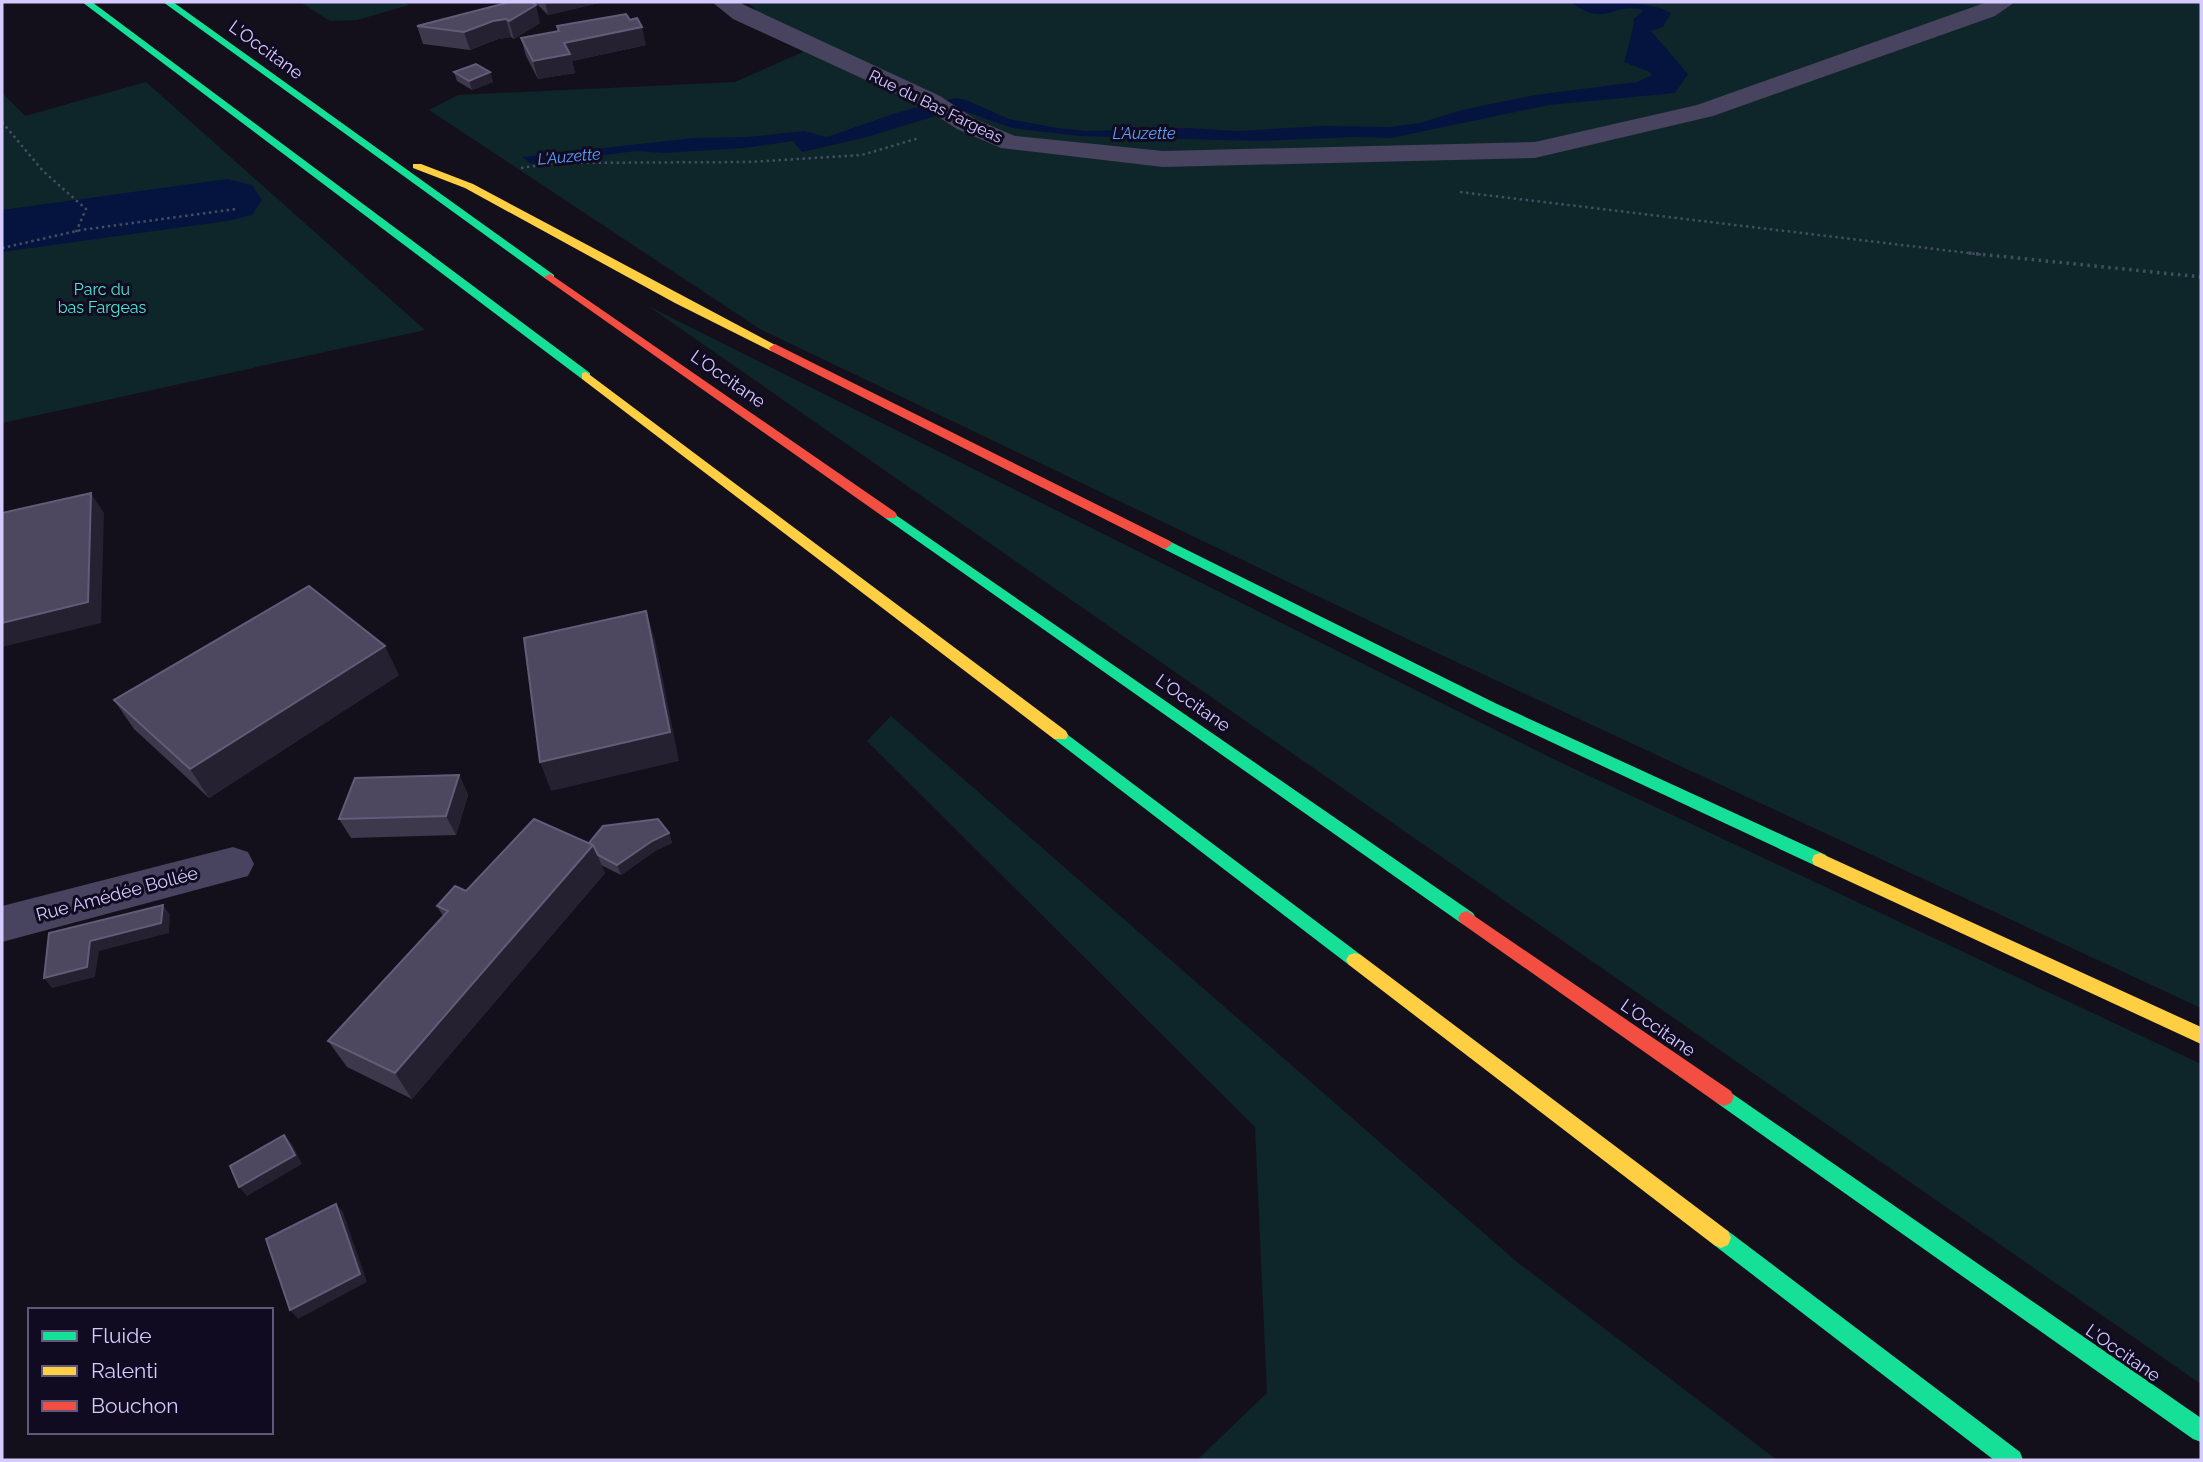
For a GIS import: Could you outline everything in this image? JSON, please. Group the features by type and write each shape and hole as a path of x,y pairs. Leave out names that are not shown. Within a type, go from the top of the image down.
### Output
{"highway":[{"path":"86,2 734,487 2011,1460"},
{"name":"L'Occitane","path":"167,2 481,229 2201,1431"},
{"path":"369,148 469,186 679,300 1492,708 2201,1036"}],"street":[{"name":"Rue du Bas Fargeas","path":"723,2 741,14 931,101 963,123 1010,142 1163,159 1535,150 1704,111 1987,11 2004,2"},
{"name":"Rue Amédée Bollée","path":"2,924 233,863"}],"path":[{"path":"2,122 43,171 86,209 76,232"},
{"path":"519,168 554,163 749,162 862,155 963,123"},
{"path":"1453,191 1873,243 2201,277"},
{"path":"2,248 76,232 236,209"}],"green space":[{"path":"300,2 404,2 409,5 357,20 330,21"},
{"path":"747,2 2201,2 2201,1008 1418,644 760,329 429,110 458,95 735,82 803,52"},
{"name":"Parc du bas Fargeas","path":"146,82 425,330 2,423 2,93 25,116"},
{"path":"648,306 1549,757 2201,1064 2201,1384"},
{"path":"891,716 1517,1262 1777,1460 1197,1460 1267,1393 1255,1127 867,741"}],"water":[{"path":"1570,2 1638,4 1671,13 1663,27 1651,31 1688,74 1675,93 1549,105 1391,138 1259,141 1079,136 1012,128 958,109 867,137 802,152 793,141 744,148 664,153 636,151 531,164 522,157 693,138 748,137 804,131 827,137 896,113 955,98 966,100 1009,119 1087,131 1390,127 1420,123 1462,110 1535,95 1637,82 1652,75 1624,62 1633,19 1643,12 1642,10 1630,8 1593,14"},
{"path":"122,208 135,216 2,235 2,225"}],"building":[{"path":"510,2 532,2 536,5 509,21 493,21 464,32 417,26"},
{"path":"626,14 630,20 637,18 642,27 564,43 570,54 533,61 521,38 559,31 557,26"},
{"path":"476,64 490,72 469,81 454,72"},
{"path":"91,493 88,602 2,623 2,513"},
{"path":"309,586 385,646 190,769 114,700"},
{"path":"646,611 670,732 540,762 524,638"},
{"path":"459,775 446,816 339,819 355,778"},
{"path":"534,819 593,845 395,1073 328,1041 448,911 437,906 455,886 466,891"},
{"path":"658,819 669,833 617,865 598,855 589,843 603,826"},
{"path":"163,905 161,923 90,941 87,967 44,978 49,933"},
{"path":"284,1135 295,1155 239,1187 230,1166"},
{"path":"336,1204 360,1274 290,1310 266,1239"}],"waterway":[{"name":"L'Auzette","path":"2,231 227,200"}],"traffic: fast":[{"path":"86,2 586,376"},
{"path":"167,2 550,277"},
{"path":"890,515 1467,918"},
{"path":"1165,544 1492,708 1820,860"},
{"path":"1060,735 1355,960"},
{"path":"1724,1097 2201,1431"},
{"path":"1721,1238 2012,1460"}],"traffic: slow":[{"path":"417,166 469,186 679,300 775,348"},
{"path":"586,376 1060,735"},
{"path":"1820,860 2201,1036"},
{"path":"1355,960 1721,1238"}],"traffic: jam":[{"path":"550,277 890,515"},
{"path":"775,348 1165,544"},
{"path":"1467,918 1724,1097"}]}
